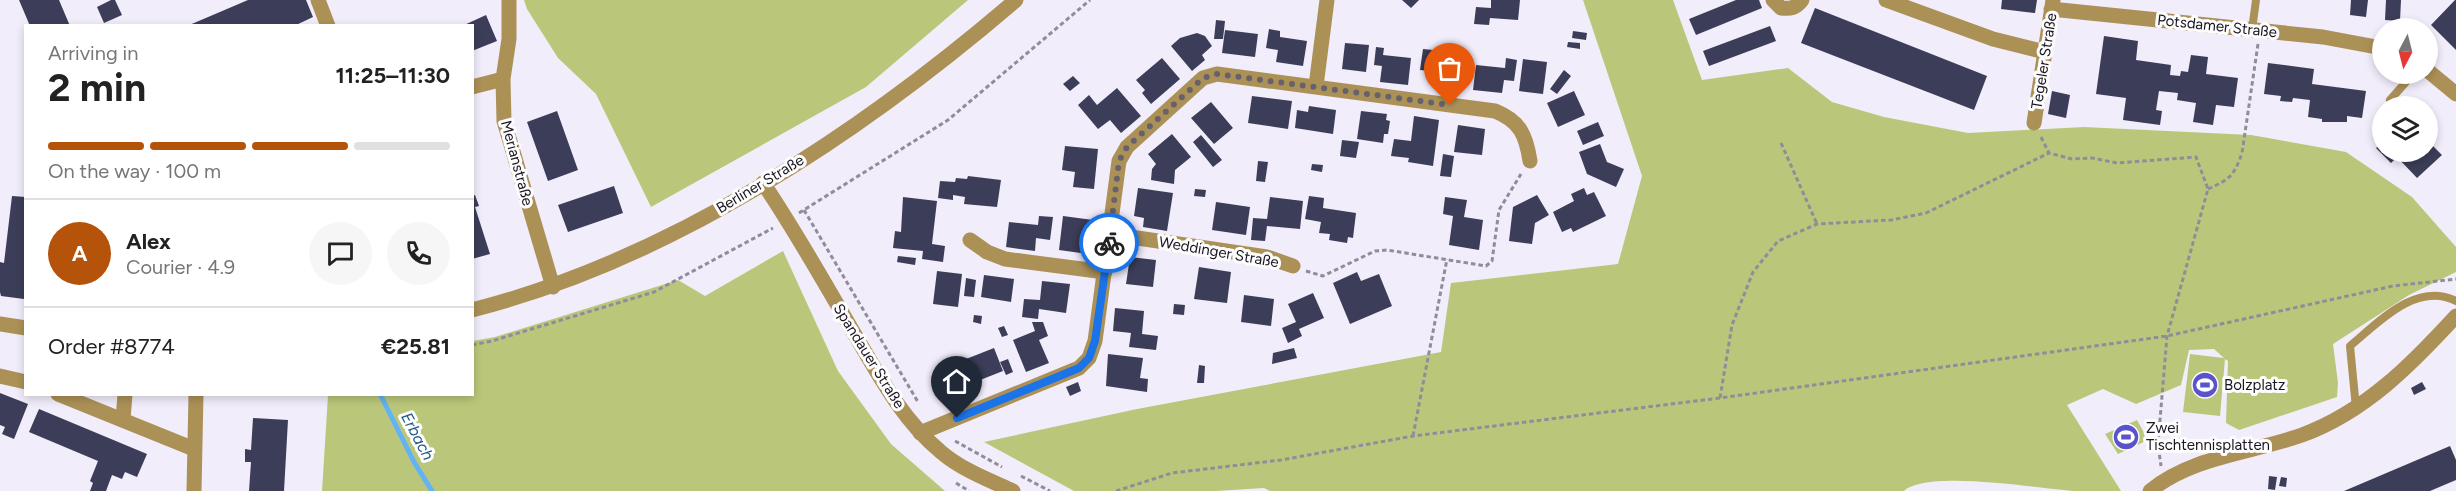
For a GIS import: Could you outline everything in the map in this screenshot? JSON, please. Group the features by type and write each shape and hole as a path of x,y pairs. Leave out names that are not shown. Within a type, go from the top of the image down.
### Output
{"street":[{"path":"318,0 327,24"},
{"name":"Merianstraße","path":"509,0 508,39 503,79 504,121 553,286"},
{"name":"Berliner Straße","path":"474,309 553,286 683,230 763,183 904,89 1016,0"},
{"path":"1316,86 1327,0"},
{"path":"1777,4 1790,9 1798,6 1802,0"},
{"path":"1886,0 1993,39 2046,52"},
{"name":"Tegeler Straße","path":"2034,123 2052,5"},
{"name":"Potsdamer Straße","path":"2052,5 2350,41 2372,46"},
{"path":"920,433 1079,368 1089,358 1095,341 1106,272 1119,161 1127,147 1203,78 1217,74 1495,111 1510,117 1522,131 1530,161"},
{"path":"474,86 503,79"},
{"path":"2438,79 2456,94"},
{"name":"Spandauer Straße","path":"763,183 788,220 886,389 920,433 943,454 971,471 1013,491"},
{"name":"Weddinger Straße","path":"1110,234 1267,257 1293,266"},
{"path":"970,240 987,252 1005,259 1106,272"},
{"path":"2150,491 2164,479 2207,461 2301,435 2331,423 2356,408 2420,355 2456,316"},
{"path":"0,324 24,328"},
{"path":"0,376 24,382"},
{"path":"63,396 194,449"},
{"path":"123,420 125,396"},
{"path":"194,491 196,396"}],"lane":[{"path":"2256,0 2256,30"},
{"path":"2394,96 2404,84"},
{"path":"2356,408 2350,346 2402,304 2428,296 2448,297 2456,301"}],"path":[{"path":"474,345 654,292 788,220 948,120 1090,0"},
{"path":"2208,189 2228,180 2236,170 2242,153 2256,30"},
{"path":"2034,123 2049,153"},
{"path":"1781,143 1817,224"},
{"path":"1720,398 1732,325 1753,272 1778,241 1817,224 1891,220 1926,213 2049,153 2072,159 2092,158 2117,163 2196,158 2208,189 2167,336 2158,444 2164,479"},
{"path":"1293,266 1323,276 1376,251 1387,250 1486,266 1492,261 1499,210 1503,200 1530,161"},
{"path":"804,210 917,401 937,426 953,440 1011,471"},
{"path":"1413,436 1447,259"},
{"path":"1116,491 1172,473 1281,460 1413,436 1720,398 2167,336 2393,286 2456,279"},
{"path":"1020,476 1050,491"}],"green space":[{"path":"524,0 968,0 866,87 651,207 596,94 558,58 527,9"},
{"path":"1583,0 1673,0 1702,80 1788,68 1832,102 1884,117 1968,133 2084,127 2251,135 2346,152 2412,197 2456,247 2456,272 2409,295 2333,344 2338,383 2337,397 2239,430 2226,423 2228,361 2225,359 2220,416 2183,412 2190,354 2224,358 2214,349 2189,350 2181,385 2136,404 2103,389 2067,405 2121,491 2074,491 1985,482 1936,481 1917,485 1904,491 1270,491 1264,488 1216,491 1074,491 984,442 1137,409 1441,352 1451,283 1618,264 1642,176"},
{"path":"783,251 838,371 891,444 945,491 322,491 328,396 474,396 474,341 495,337 678,280 705,296"},
{"name":"Zwei Tischtennisplatten","path":"2137,420 2148,440 2118,454 2105,434"}],"building":[{"path":"19,0 59,0 69,24 29,24"},
{"path":"115,0 122,15 104,23 97,7"},
{"path":"248,0 306,0 313,17 298,24 192,24"},
{"path":"1402,0 1419,0 1411,8"},
{"path":"1491,0 1520,0 1518,20 1490,18 1489,25 1474,24 1476,7 1491,8"},
{"path":"1736,0 1759,0 1762,8 1696,35 1689,19"},
{"path":"2002,0 2037,0 2035,13 2001,9"},
{"path":"2351,0 2368,0 2366,17 2350,15"},
{"path":"2386,0 2401,0 2400,18 2385,18"},
{"path":"2456,0 2456,50 2438,32 2438,18"},
{"path":"1815,8 1987,76 1974,110 1801,43"},
{"path":"486,15 497,41 474,50 474,24 466,24"},
{"path":"1216,20 1225,21 1223,39 1214,39"},
{"path":"1770,26 1776,41 1709,66 1703,51"},
{"path":"1269,29 1280,31 1280,37 1307,41 1303,66 1276,62 1278,50 1266,48"},
{"path":"1225,30 1258,34 1255,57 1222,53"},
{"path":"1573,31 1587,33 1586,40 1572,38"},
{"path":"1197,33 1205,36 1212,46 1202,55 1205,60 1192,71 1171,46 1180,38"},
{"path":"2104,36 2138,41 2136,60 2171,65 2170,75 2180,76 2181,71 2188,72 2191,55 2208,57 2206,74 2238,78 2234,107 2216,105 2213,125 2193,122 2196,103 2177,100 2178,93 2159,91 2156,110 2162,111 2160,125 2123,120 2126,98 2096,94"},
{"path":"1568,42 1580,43 1580,49 1567,47"},
{"path":"1345,43 1369,45 1366,72 1342,69"},
{"path":"1376,47 1384,48 1383,55 1411,58 1408,85 1380,82 1382,66 1374,65"},
{"path":"1423,49 1433,50 1432,59 1456,62 1454,86 1429,83 1430,71 1420,70"},
{"path":"1162,58 1180,79 1151,104 1142,93 1145,90 1136,80"},
{"path":"1506,58 1517,60 1514,81 1504,80 1502,93 1473,90 1476,65 1505,68"},
{"path":"1523,59 1547,62 1543,94 1519,91"},
{"path":"2268,63 2314,69 2312,84 2366,91 2362,118 2347,116 2347,122 2322,122 2322,119 2308,117 2310,100 2293,98 2292,102 2280,101 2281,96 2264,94"},
{"path":"1564,70 1571,76 1557,94 1550,89"},
{"path":"1073,76 1080,83 1070,91 1063,84"},
{"path":"1117,88 1141,116 1121,133 1110,120 1098,129 1078,105 1089,95 1097,105"},
{"path":"1574,91 1585,115 1558,127 1547,103"},
{"path":"2052,91 2070,95 2066,118 2048,114"},
{"path":"1252,96 1292,101 1288,129 1248,123"},
{"path":"1211,102 1233,128 1214,144 1191,118"},
{"path":"1309,106 1336,110 1333,134 1295,128 1297,110 1308,112"},
{"path":"557,111 578,170 548,181 527,122"},
{"path":"1361,111 1387,114 1386,120 1390,121 1388,134 1384,134 1383,143 1357,139"},
{"path":"1414,116 1439,120 1433,166 1408,162 1409,158 1391,156 1394,139 1411,141"},
{"path":"1598,122 1604,136 1583,145 1577,131"},
{"path":"1458,125 1485,129 1482,155 1454,152"},
{"path":"1172,134 1191,157 1175,170 1174,184 1151,180 1152,169 1156,164 1148,154"},
{"path":"1201,135 1222,160 1213,167 1193,142"},
{"path":"1342,140 1359,142 1356,158 1340,156"},
{"path":"1600,144 1607,162 1624,169 1616,187 1587,174 1579,152"},
{"path":"1065,146 1098,149 1094,189 1073,187 1075,172 1062,170"},
{"path":"1443,154 1454,156 1451,177 1440,176"},
{"path":"1258,161 1268,162 1265,182 1256,181"},
{"path":"2402,162 2434,162 2417,178"},
{"path":"1312,164 1323,165 1322,172 1311,170"},
{"path":"968,176 1001,180 997,207 964,204 965,197 953,195 953,200 938,198 940,181 955,182 956,178 967,179"},
{"path":"614,186 623,213 568,232 558,205"},
{"path":"1138,188 1173,193 1167,231 1143,227 1144,218 1134,216"},
{"path":"1584,188 1587,195 1594,192 1606,216 1573,232 1571,228 1562,232 1553,212 1574,201 1571,194"},
{"path":"1195,189 1206,190 1205,197 1194,196"},
{"path":"474,195 479,206 475,207 490,254 474,258"},
{"path":"1537,195 1549,215 1535,223 1532,244 1509,241 1513,207"},
{"path":"12,196 24,197 24,299 1,296 0,262 4,263"},
{"path":"1309,196 1324,198 1323,208 1356,213 1353,238 1348,237 1347,243 1329,240 1330,234 1319,233 1321,222 1305,219"},
{"path":"903,197 937,201 932,244 945,246 943,262 922,259 923,251 893,248 895,231 901,232"},
{"path":"1270,197 1303,201 1300,229 1267,226 1265,241 1251,240 1253,218 1267,219"},
{"path":"1445,197 1467,200 1464,217 1483,220 1479,250 1449,245 1453,216 1443,214"},
{"path":"1216,202 1250,207 1246,235 1212,230"},
{"path":"1039,216 1053,217 1050,240 1036,238 1035,251 1006,247 1009,222 1038,225"},
{"path":"1063,216 1093,220 1090,235 1095,236 1093,246 1089,245 1088,254 1059,250"},
{"path":"898,256 916,258 915,265 897,262"},
{"path":"1130,257 1156,260 1153,287 1126,284"},
{"path":"1199,267 1231,272 1227,303 1194,299"},
{"path":"937,271 962,274 958,307 933,304"},
{"path":"1357,272 1361,281 1379,274 1392,306 1350,324 1333,283"},
{"path":"984,275 1014,279 1011,302 981,297"},
{"path":"966,278 976,280 974,297 964,296"},
{"path":"1042,281 1070,284 1066,313 1039,309 1038,319 1022,317 1024,299 1040,300"},
{"path":"1313,293 1324,318 1299,329 1302,336 1288,343 1282,328 1296,322 1288,304"},
{"path":"1244,295 1274,299 1271,326 1241,322"},
{"path":"1174,304 1185,305 1184,315 1173,314"},
{"path":"1115,308 1144,311 1142,334 1158,336 1156,350 1129,347 1131,333 1113,331"},
{"path":"974,315 982,316 981,324 973,322"},
{"path":"1032,322 1043,322 1048,336 1039,340 1049,363 1026,372 1013,340 1035,331"},
{"path":"1004,326 1008,335 1002,337 998,328"},
{"path":"994,348 1003,371 970,384 961,361"},
{"path":"1294,348 1297,358 1272,364 1273,353"},
{"path":"1108,354 1143,358 1140,378 1148,379 1147,392 1106,386"},
{"path":"1008,359 1013,372 1006,375 1000,362"},
{"path":"1199,365 1205,366 1204,383 1197,383"},
{"path":"1078,382 1081,391 1070,396 1066,387"},
{"path":"2422,382 2426,389 2414,395 2411,388"},
{"path":"0,393 28,404 14,439 2,434 5,427 0,425"},
{"path":"39,409 147,454 137,477 125,472 122,479 112,475 106,491 90,491 93,483 90,481 98,461 29,432"},
{"path":"253,418 288,420 284,491 249,491 251,462 245,462 245,449 251,450"},
{"path":"2450,446 2456,460 2456,480 2430,491 2344,491"},
{"path":"2269,476 2277,477 2275,490 2268,489"},
{"path":"2281,477 2287,478 2286,487 2279,486"}],"waterway":[{"name":"Erbach","path":"381,396 414,462 432,491"}],"way so far":[{"path":"1109,243 1119,161 1127,147 1203,78 1217,74 1450,105"}],"place":[{"name":"Bolzplatz","path":"2205,385"},
{"name":"Zwei Tischtennisplatten","path":"2126,437"}],"route":[{"path":"957,418 1079,368 1089,358 1095,341 1109,243"}]}
